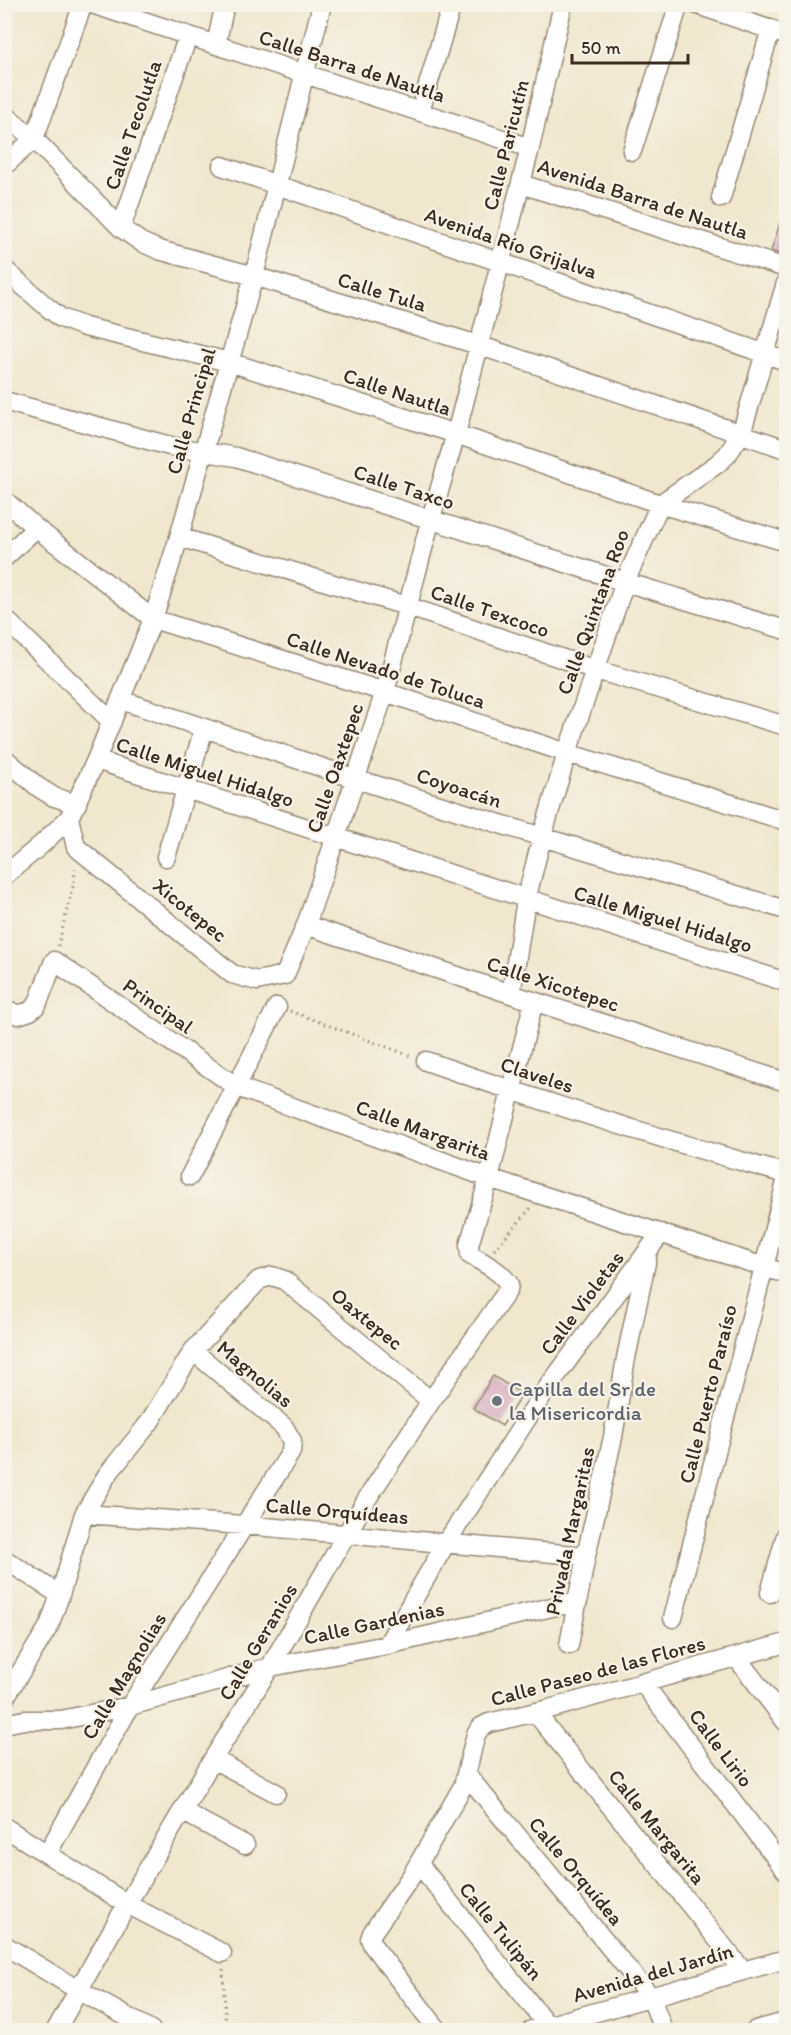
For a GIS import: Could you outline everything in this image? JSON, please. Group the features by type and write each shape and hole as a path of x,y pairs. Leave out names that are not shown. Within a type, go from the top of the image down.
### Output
{"street":[{"path":"216,45 225,4"},
{"name":"Calle Principal","path":"4,876 42,844 73,811 153,619 254,276 322,4"},
{"path":"420,112 452,4"},
{"name":"Calle Paricutín","path":"456,434 530,148 563,4"},
{"path":"632,151 679,4"},
{"path":"695,4 779,32 721,198"},
{"path":"4,166 34,139 94,5"},
{"name":"Calle Barra de Nautla","path":"94,5 530,148"},
{"name":"Calle Tecolutla","path":"121,228 188,36"},
{"name":"Calle Tula","path":"4,114 34,139 121,228 141,242 159,250 254,276 478,345 786,449"},
{"name":"Avenida Río Grijalva","path":"222,166 786,361"},
{"name":"Avenida Barra de Nautla","path":"521,184 786,268"},
{"name":"Calle Nautla","path":"4,269 62,318 85,327 229,362 456,434 660,504 786,543"},
{"path":"660,504 717,464 727,455 741,434 786,283"},
{"name":"Calle Taxco","path":"4,401 170,446 236,457 625,582 786,630"},
{"name":"Calle Oaxtepec","path":"285,975 306,925 385,692 430,518 456,434"},
{"name":"Calle Nevado de Toluca","path":"4,500 36,528 153,619 786,821"},
{"name":"Calle Quintana Roo","path":"511,994 526,900 567,753 625,582 660,504"},
{"path":"4,558 36,528"},
{"name":"Calle Texcoco","path":"179,537 406,606 596,670 786,726"},
{"path":"4,618 111,722"},
{"name":"Coyoacán","path":"121,700 356,779 786,910"},
{"path":"166,857 204,728"},
{"path":"4,758 38,787 73,811 76,847"},
{"name":"Calle Miguel Hidalgo","path":"96,760 786,982"},
{"name":"Xicotepec","path":"76,847 232,974 257,981 285,975"},
{"name":"Calle Xicotepec","path":"306,925 511,994 786,1082"},
{"path":"4,1008 18,1015 30,1011 37,1005 54,961"},
{"name":"Principal","path":"54,961 237,1087"},
{"path":"482,1262 470,1255 469,1245 489,1178 534,1001"},
{"path":"190,1176 277,1006"},
{"name":"Claveles","path":"426,1061 511,1091 675,1143 786,1174"},
{"name":"Calle Margarita","path":"237,1087 489,1178 596,1211 786,1275"},
{"name":"Calle Puerto Paraíso","path":"673,1618 786,1182"},
{"name":"Calle Violetas","path":"387,1645 446,1543 543,1394 662,1233"},
{"name":"Privada Margaritas","path":"569,1645 649,1251"},
{"name":"Calle Geranios","path":"56,2031 182,1811 270,1667 365,1502 508,1290 509,1284 492,1267 482,1262"},
{"name":"Oaxtepec","path":"193,1351 259,1280 272,1276 284,1280 431,1401"},
{"path":"4,1699 49,1626 84,1514 107,1475 149,1423 193,1351"},
{"name":"Magnolias","path":"193,1351 284,1427 292,1441 291,1452 244,1525"},
{"name":"Calle Orquídeas","path":"84,1514 244,1525 586,1556"},
{"name":"Calle Magnolias","path":"47,1854 130,1706 244,1525"},
{"path":"770,1593 786,1535"},
{"path":"4,1559 60,1595"},
{"name":"Calle Gardenias","path":"4,1724 24,1720 61,1720 130,1706 270,1667 387,1645 578,1601"},
{"name":"Calle Paseo de las Flores","path":"438,2031 372,1946 370,1939 419,1864 463,1786 476,1734 482,1727 489,1723 786,1643"},
{"path":"737,1658 786,1722"},
{"name":"Calle Lirio","path":"642,1682 786,1870"},
{"name":"Calle Margarita","path":"535,1712 743,1971"},
{"path":"213,1759 276,1793"},
{"name":"Calle Orquídea","path":"466,1774 651,1997"},
{"path":"182,1811 245,1845"},
{"path":"4,1827 128,1904 222,1953"},
{"name":"Calle Tulipán","path":"419,1864 540,2028"},
{"path":"4,1945 151,2031"},
{"name":"Avenida del Jardín","path":"540,2028 786,1959"},
{"path":"651,1997 663,2031"},
{"path":"756,2031 786,2022"}],"path":[{"path":"54,961 74,883 76,847"},
{"path":"277,1006 426,1061"},
{"path":"482,1262 543,1195"},
{"path":"222,1953 226,2031"}],"building":[{"path":"784,211 786,211 786,256 771,251"},
{"name":"Capilla del Sr de la Misericordia","path":"493,1376 522,1394 502,1426 473,1408"}],"place":[{"name":"Capilla del Sr de la Misericordia","path":"497,1401"}]}
